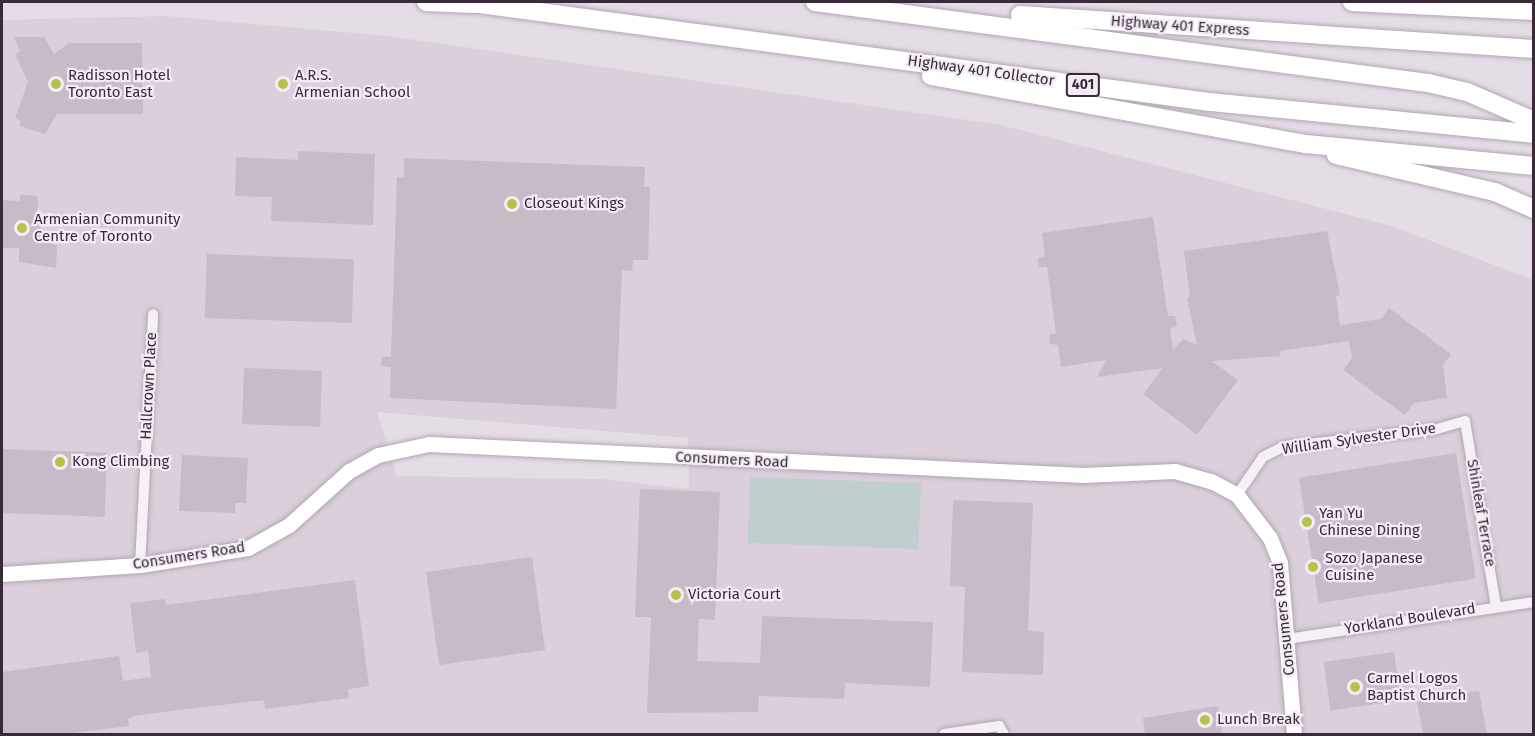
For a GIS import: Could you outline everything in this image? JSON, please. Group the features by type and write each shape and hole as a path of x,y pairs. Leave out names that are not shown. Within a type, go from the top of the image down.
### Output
{"highway":[{"path":"426,2 492,5"},
{"name":"Highway 401 Collector","path":"465,2 1210,102 1482,131 1533,134"},
{"path":"815,2 1428,83 1467,92 1533,121"},
{"name":"Highway 401 Express","path":"827,2 1533,49"},
{"path":"1352,2 1533,11"},
{"path":"685,32 1306,144 1533,166"},
{"path":"1306,144 1324,152 1495,192 1533,209"}],"street":[{"name":"Hallcrown Place","path":"140,565 153,314"},
{"name":"William Sylvester Drive","path":"1237,495 1263,457 1283,447 1437,429 1465,421"},
{"name":"Shinleaf Terrace","path":"1465,421 1496,606"},
{"name":"Consumers Road","path":"2,574 140,565 248,548 289,525 349,471 378,455 429,444 1083,475 1174,471 1210,480 1237,495 1259,519 1280,563 1294,735"},
{"name":"Yorkland Boulevard","path":"1287,639 1533,602"},
{"path":"944,735 999,726 1004,735"}],"shaded area":[{"path":"166,16 388,36 1001,125 1392,226 1533,280 1533,734 2,734 2,20","holes":["377,412 688,438 689,489 601,479 397,476"]},
{"path":"750,477 921,483 919,549 748,543"}],"building":[{"path":"14,37 44,37 54,54 69,43 142,43 143,114 57,114 45,134 19,126 21,121 15,118 28,82 15,54 20,51"},
{"path":"298,151 375,154 373,225 271,221 272,197 235,196 236,157 298,160"},
{"path":"404,158 645,167 644,187 650,187 648,260 633,260 632,271 622,270 616,409 390,398 391,367 381,366 382,357 391,357 397,177 404,178"},
{"name":"Armenian Community Centre of Toronto","path":"20,195 37,196 42,240 57,245 56,268 19,262 19,248 2,248 2,200 20,201"},
{"path":"1153,217 1168,316 1175,316 1177,326 1170,329 1173,349 1184,339 1197,345 1187,298 1190,297 1184,251 1327,231 1340,295 1336,296 1340,325 1381,319 1389,308 1451,354 1443,365 1447,398 1414,403 1405,415 1343,370 1352,358 1349,341 1280,351 1280,356 1212,361 1238,380 1197,435 1143,394 1163,368 1097,377 1106,360 1061,367 1058,345 1050,344 1049,335 1056,333 1047,267 1039,267 1038,258 1045,256 1042,233"},
{"path":"207,254 354,259 352,323 205,318"},
{"path":"244,368 322,371 320,427 242,424"},
{"path":"2,449 107,453 105,517 2,513"},
{"path":"1456,453 1476,578 1319,603 1299,478"},
{"path":"182,455 248,458 246,503 235,503 235,513 179,511"},
{"name":"Victoria Court","path":"640,489 720,492 715,620 699,619 697,661 760,663 762,616 933,622 930,687 845,683 844,699 759,696 758,712 647,713 651,617 635,617"},
{"path":"953,500 1033,503 1028,631 1044,632 1043,675 962,672 965,587 950,586"},
{"path":"532,557 545,650 439,665 426,572"},
{"path":"355,580 369,686 348,689 349,698 265,709 264,700 134,716 128,719 129,726 65,734 2,734 2,672 119,656 123,681 151,677 148,651 136,653 130,603 165,599 166,605"},
{"path":"1394,652 1401,701 1331,710 1324,662"},
{"path":"1479,691 1487,734 1423,734 1417,701"},
{"path":"1218,706 1222,734 1145,734 1143,718"}],"place":[{"name":"Radisson Hotel Toronto East","path":"56,84"},
{"name":"A.R.S. Armenian School","path":"283,84"},
{"name":"Closeout Kings","path":"512,204"},
{"name":"Armenian Community Centre of Toronto","path":"22,228"},
{"name":"Kong Climbing","path":"60,462"},
{"name":"Yan Yu Chinese Dining","path":"1307,522"},
{"name":"Sozo Japanese Cuisine","path":"1313,567"},
{"name":"Victoria Court","path":"676,595"},
{"name":"Carmel Logos Baptist Church","path":"1355,687"},
{"name":"Lunch Break","path":"1205,720"}]}
